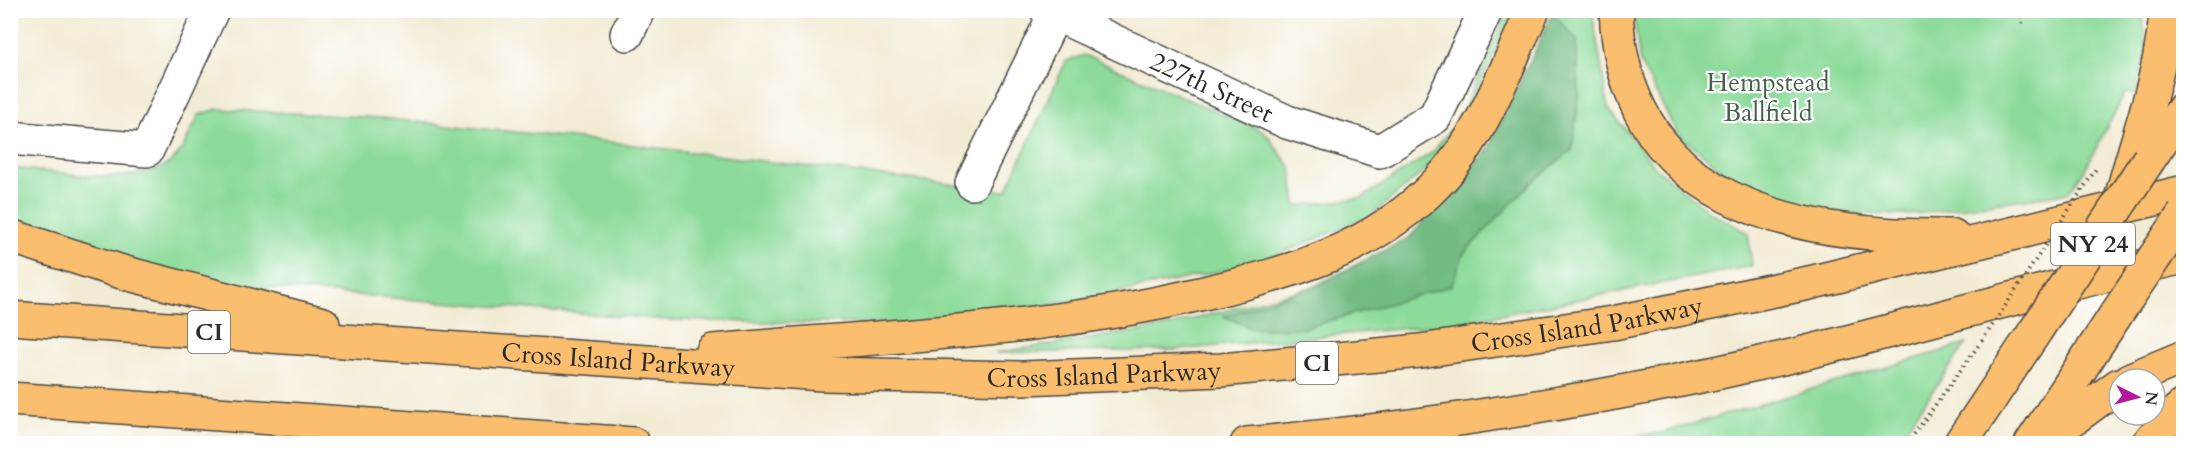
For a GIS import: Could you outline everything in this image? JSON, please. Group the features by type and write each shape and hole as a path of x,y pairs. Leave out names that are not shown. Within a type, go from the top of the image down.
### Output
{"main road":[{"path":"620,360 850,338 928,335 1068,320 1194,296 1312,263 1371,236 1398,218 1440,180 1476,130 1533,10"},
{"path":"1616,10 1619,50 1636,101 1664,145 1702,183 1744,206 1815,227 1901,235 2002,236"},
{"path":"2140,161 2163,46 2166,10"},
{"name":"NY 24","path":"1959,444 2121,202 2140,161 2184,108"},
{"name":"Cross Island Parkway","path":"10,318 822,374 921,378 1122,375 1321,363 1515,340 1635,319 1809,283 2184,192"},
{"name":"NY 24","path":"2031,444 2184,214"},
{"path":"10,236 125,273 407,346"},
{"path":"1246,444 1422,425 1666,384 1901,329 2045,290 2184,257"},
{"path":"2160,367 2184,357"},
{"path":"2039,444 2107,394"},
{"path":"10,399 633,444"},
{"path":"2148,444 2166,421 2184,405"},
{"path":"434,444 510,434"}],"street":[{"path":"10,138 147,150 212,10"},
{"name":"227th Street","path":"1053,12 1287,122 1380,151 1435,117 1486,10"},
{"path":"972,183 1053,12"}],"path":[{"path":"2021,10 2022,25"},
{"path":"1907,444 1982,341 2096,169"}],"green space":[{"path":"1508,11 1514,11 1464,119 1435,162 1368,218 1254,264 1094,298 928,324 669,320 231,285 172,274 11,217 11,168 98,176 144,173 163,167 177,156 199,115 217,109 381,118 618,143 1006,191 1066,61 1084,55 1265,132 1291,168 1296,206 1362,198 1433,152 1460,117"},
{"path":"1554,11 1592,11 1608,108 1656,168 1708,211 1748,233 1752,266 1452,324 1175,350 995,353 1165,327 1315,286 1409,238 1488,150"},
{"name":"Hempstead Ballfield","path":"1633,11 2141,11 2147,50 2135,94 2125,93 2084,171 2068,193 1908,215 1818,213 1746,190 1677,133 1640,62"},
{"path":"1553,14 1577,40 1579,96 1572,150 1530,184 1464,253 1451,286 1304,328 1253,329 1224,316 1315,286 1409,238 1487,151"},
{"path":"1966,344 1896,443 1595,443 1665,432"}]}
